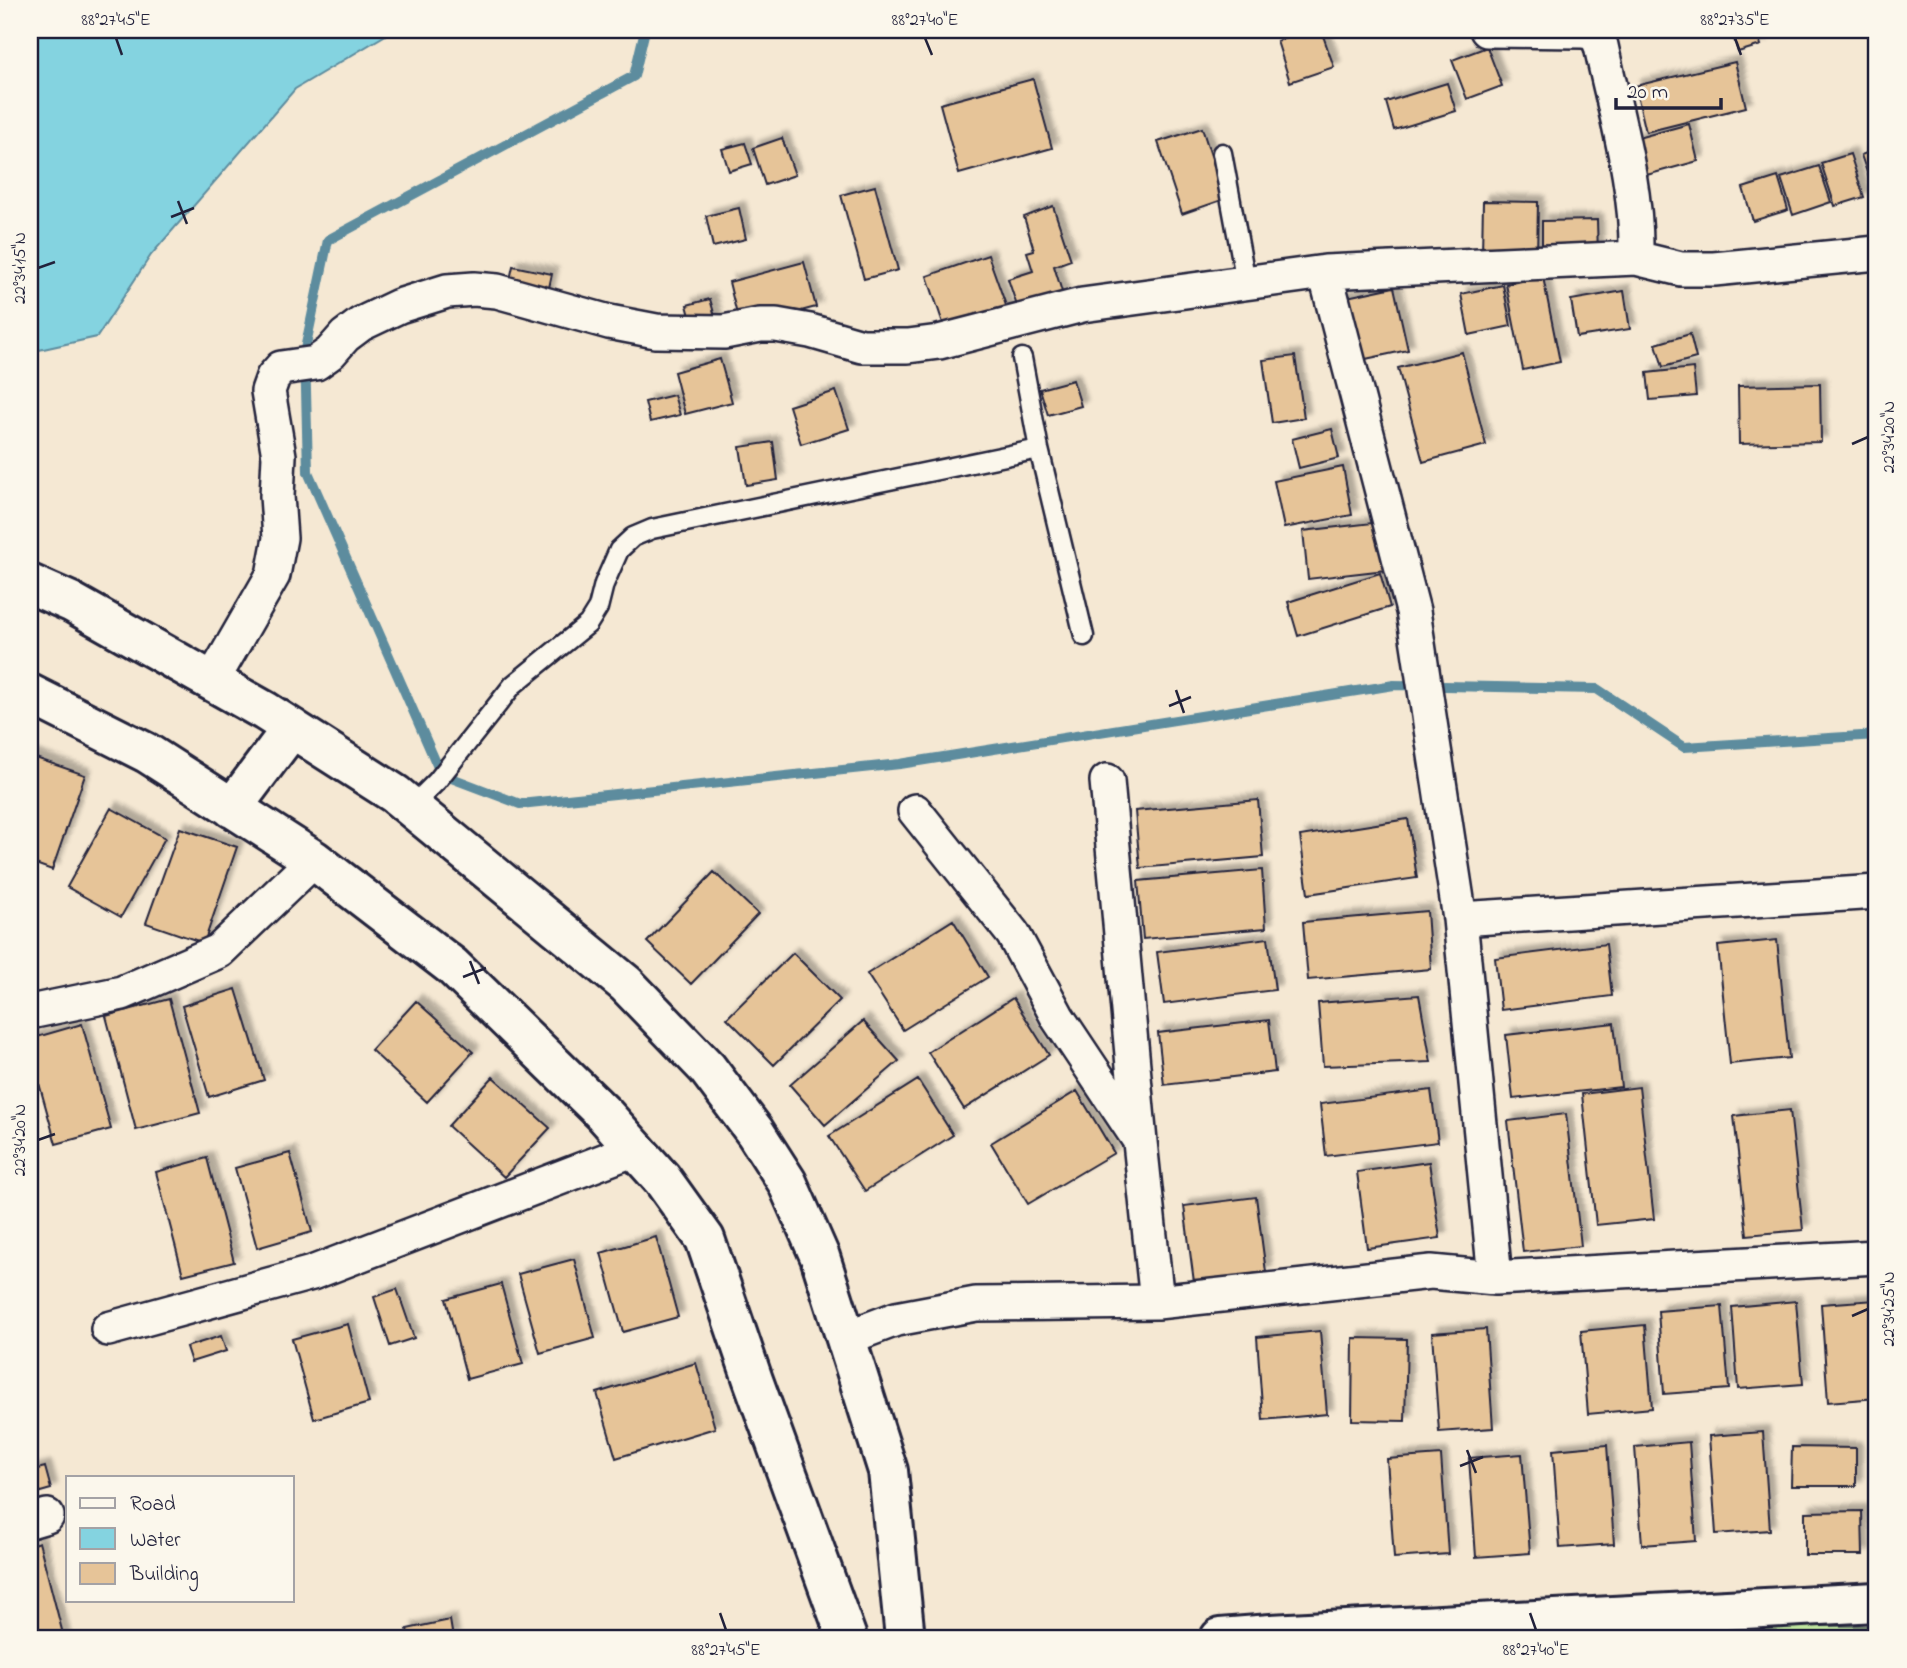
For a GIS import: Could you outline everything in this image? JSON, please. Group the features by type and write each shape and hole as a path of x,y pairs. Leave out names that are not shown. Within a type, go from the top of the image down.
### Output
{"street":[{"path":"1487,30 1583,31 1591,32 1597,37 1629,174 1637,229 1636,258"},
{"path":"212,681 273,575 280,538 276,496 279,456 268,391 273,377 281,368 316,363 361,324 399,306 447,291 497,291 609,322 656,331 724,332 760,325 810,331 862,346 908,346 939,342 1082,306 1325,272 1636,258 1681,269 1714,269 1877,253"},
{"path":"1325,272 1413,611 1460,919 1495,1278"},
{"path":"30,584 71,602 212,681 395,794 424,794 626,984 707,1068 755,1132 787,1182 820,1257 888,1471 905,1638"},
{"path":"30,694 147,753 314,860 452,966 604,1114 662,1179 705,1239 847,1638"},
{"path":"232,808 292,728"},
{"path":"1107,781 1157,1302"},
{"path":"915,811 1013,934 1058,1018 1140,1142"},
{"path":"30,1012 122,993 219,951 314,860"},
{"path":"1460,919 1877,892"},
{"path":"108,1329 312,1273 635,1149"},
{"path":"846,1338 896,1319 976,1304 1157,1302 1431,1272 1495,1278 1877,1257"},
{"path":"1220,1638 1877,1602"}],"lane":[{"path":"1222,152 1246,282"},
{"path":"1022,358 1039,449 1084,636"},
{"path":"424,794 513,685 588,624 598,608 604,584 619,550 633,537 652,529 1039,449"}],"green space":[{"path":"1754,1626 1877,1626 1877,1638 1517,1638"}],"water":[{"path":"30,30 394,30 295,89 151,255 97,337 30,352"}],"building":[{"path":"1310,30 1321,30 1334,67 1290,82 1277,41"},
{"path":"1756,30 1761,45 1738,52 1732,32"},
{"path":"1487,47 1502,86 1467,99 1452,60"},
{"path":"1735,62 1746,107 1646,132 1635,86"},
{"path":"1033,79 1052,148 959,174 940,104"},
{"path":"1447,83 1456,111 1394,130 1386,102"},
{"path":"1689,124 1698,161 1643,176 1634,139"},
{"path":"1202,128 1225,199 1182,214 1158,142"},
{"path":"782,138 795,175 765,185 753,148"},
{"path":"745,143 752,164 729,171 722,149"},
{"path":"1877,149 1877,197 1876,198 1861,155"},
{"path":"1850,154 1864,197 1835,206 1821,163"},
{"path":"1819,166 1831,202 1793,215 1781,178"},
{"path":"1778,177 1788,210 1753,221 1743,188"},
{"path":"875,186 898,270 864,279 841,195"},
{"path":"1483,201 1538,202 1537,257 1482,256"},
{"path":"1053,206 1071,260 1054,266 1063,295 1018,309 1008,279 1033,271 1027,252 1034,250 1024,217"},
{"path":"739,208 746,239 713,247 706,216"},
{"path":"1597,220 1598,255 1542,256 1542,221"},
{"path":"988,255 1009,314 947,335 927,276"},
{"path":"804,262 816,307 740,327 729,282"},
{"path":"513,266 552,274 547,297 508,289"},
{"path":"1543,277 1560,362 1523,370 1506,284"},
{"path":"1503,285 1511,326 1469,335 1461,294"},
{"path":"1394,287 1408,350 1356,361 1342,298"},
{"path":"1624,291 1630,329 1577,337 1571,300"},
{"path":"710,299 716,320 693,327 687,305"},
{"path":"1690,334 1696,358 1663,367 1656,344"},
{"path":"1462,352 1486,445 1423,462 1398,368"},
{"path":"1295,356 1304,418 1272,423 1263,360"},
{"path":"720,359 732,402 685,414 674,372"},
{"path":"1693,368 1696,396 1650,400 1647,373"},
{"path":"1073,380 1081,406 1048,415 1040,389"},
{"path":"1820,384 1821,442 1739,444 1738,386"},
{"path":"836,391 849,429 801,444 789,406"},
{"path":"674,395 680,415 650,422 645,402"},
{"path":"1332,429 1339,458 1299,468 1292,439"},
{"path":"773,442 778,480 746,485 740,447"},
{"path":"1343,467 1352,515 1284,528 1274,481"},
{"path":"1381,522 1385,570 1308,579 1303,531"},
{"path":"1380,573 1390,607 1298,636 1288,602"},
{"path":"30,756 85,775 52,870 30,862"},
{"path":"1258,800 1263,857 1140,868 1135,811"},
{"path":"111,808 165,838 121,917 67,887"},
{"path":"1408,819 1417,878 1308,894 1300,836"},
{"path":"180,828 237,847 204,943 146,923"},
{"path":"1262,870 1266,928 1143,939 1138,881"},
{"path":"714,872 758,914 691,984 647,942"},
{"path":"1427,911 1431,969 1308,980 1303,922"},
{"path":"953,920 988,977 903,1030 867,974"},
{"path":"1268,938 1275,990 1164,1004 1157,952"},
{"path":"1777,940 1789,1058 1730,1064 1718,946"},
{"path":"1606,944 1612,996 1501,1010 1495,958"},
{"path":"793,953 840,1000 774,1065 727,1018"},
{"path":"236,989 264,1080 209,1097 182,1006"},
{"path":"1419,995 1431,1062 1323,1066 1318,1003"},
{"path":"1013,998 1049,1055 964,1109 928,1052"},
{"path":"169,999 200,1113 136,1130 106,1016"},
{"path":"416,1001 473,1052 427,1102 371,1050"},
{"path":"1269,1020 1275,1072 1164,1085 1158,1033"},
{"path":"863,1021 899,1061 825,1125 790,1085"},
{"path":"1614,1023 1621,1087 1513,1099 1506,1035"},
{"path":"82,1024 111,1129 56,1144 30,1051 30,1039"},
{"path":"493,1077 550,1128 504,1177 448,1126"},
{"path":"918,1080 953,1135 865,1191 829,1136"},
{"path":"1639,1087 1654,1219 1596,1225 1582,1094"},
{"path":"1431,1090 1438,1142 1326,1156 1320,1104"},
{"path":"1077,1091 1114,1153 1028,1204 991,1143"},
{"path":"1790,1110 1803,1230 1747,1235 1734,1116"},
{"path":"1566,1114 1581,1246 1523,1252 1508,1121"},
{"path":"290,1153 312,1232 257,1248 235,1168"},
{"path":"207,1158 234,1262 183,1275 156,1172"},
{"path":"1429,1162 1440,1238 1367,1248 1357,1172"},
{"path":"1256,1197 1266,1272 1194,1282 1184,1206"},
{"path":"656,1237 678,1317 623,1332 601,1253"},
{"path":"574,1259 595,1338 540,1353 518,1274"},
{"path":"501,1284 523,1364 467,1379 446,1299"},
{"path":"397,1289 414,1338 390,1346 374,1297"},
{"path":"1876,1300 1877,1398 1828,1402 1821,1304"},
{"path":"1796,1301 1803,1384 1738,1389 1732,1307"},
{"path":"1722,1306 1729,1389 1664,1394 1658,1311"},
{"path":"348,1324 369,1403 314,1419 292,1339"},
{"path":"1645,1325 1652,1408 1588,1414 1581,1331"},
{"path":"1486,1329 1493,1428 1439,1432 1432,1333"},
{"path":"1320,1331 1327,1414 1263,1420 1257,1337"},
{"path":"221,1336 226,1351 191,1362 186,1347"},
{"path":"1353,1338 1407,1339 1405,1421 1352,1420"},
{"path":"696,1363 715,1428 616,1458 597,1393"},
{"path":"1763,1432 1770,1530 1716,1534 1709,1436"},
{"path":"1689,1442 1696,1541 1642,1545 1635,1447"},
{"path":"1607,1445 1614,1544 1560,1548 1553,1450"},
{"path":"1792,1447 1856,1448 1856,1486 1791,1486"},
{"path":"1522,1454 1530,1553 1476,1557 1469,1458"},
{"path":"1441,1455 1448,1554 1394,1558 1387,1459"},
{"path":"45,1467 51,1489 30,1495 30,1471"},
{"path":"1862,1511 1863,1555 1805,1555 1805,1512"},
{"path":"39,1542 64,1638 30,1638 30,1545"},
{"path":"450,1620 453,1638 409,1638 407,1629"}],"waterway":[{"path":"645,30 634,76 328,240 305,349 308,472 441,774 520,804 900,764 1394,685 1597,689 1684,747 1877,735"}]}
